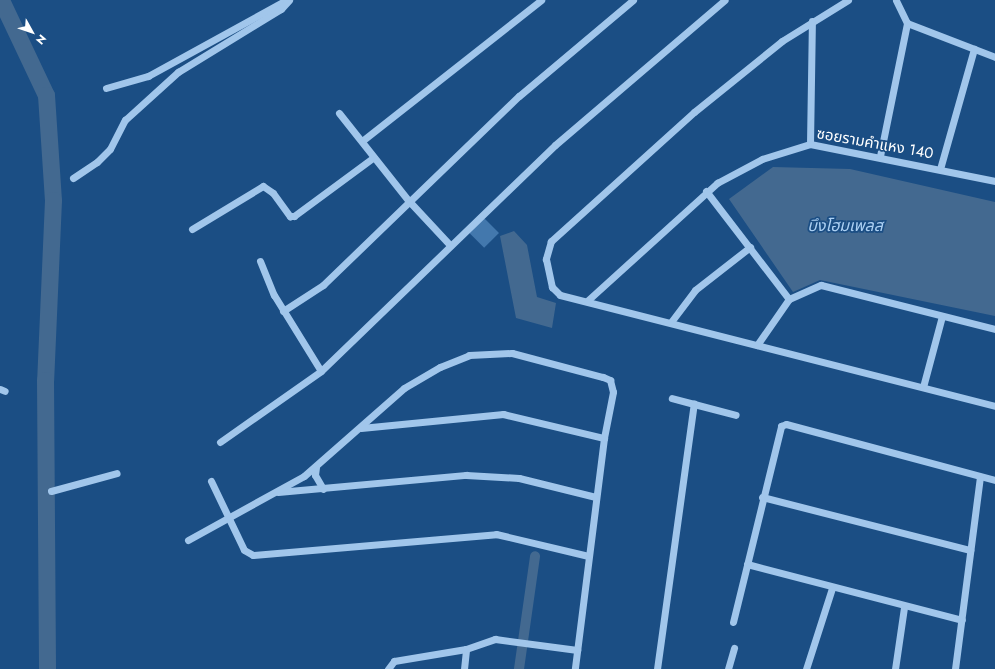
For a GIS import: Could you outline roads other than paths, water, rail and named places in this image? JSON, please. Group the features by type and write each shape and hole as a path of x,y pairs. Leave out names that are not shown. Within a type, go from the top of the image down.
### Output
{"street":[{"path":"106,88 148,76 288,0"},
{"path":"72,178 106,154 126,120 163,85 232,39 281,9 288,0"},
{"path":"362,141 541,0"},
{"path":"283,311 323,285 408,200 519,96 633,0"},
{"path":"220,442 321,371 555,145 727,0 733,0"},
{"path":"848,0 812,21 694,112 551,241 546,259 552,287 560,294 995,406"},
{"path":"880,156 907,23 896,0"},
{"path":"810,144 812,21"},
{"path":"907,23 995,57"},
{"path":"227,32 232,39"},
{"path":"940,169 974,49"},
{"path":"339,113 408,200 450,246"},
{"name":"ซอยรามคำแหง 140","path":"587,301 706,190 762,159 810,144 880,156 995,181"},
{"path":"192,229 263,186 273,193 290,216 294,216 374,157"},
{"path":"706,190 789,299"},
{"path":"671,322 695,290 750,247"},
{"path":"260,261 283,311 321,371"},
{"path":"757,345 789,299 808,288 829,285 995,329"},
{"path":"923,387 942,316"},
{"path":"188,540 276,492 316,467 404,388 440,367 469,355 512,353 561,364 610,380 613,392 604,438 575,669"},
{"path":"672,398 736,415"},
{"path":"657,669 694,404"},
{"path":"360,428 503,414 604,438"},
{"path":"733,622 778,431 786,424 995,480"},
{"path":"316,467 315,475 323,489"},
{"path":"51,491 117,473"},
{"path":"276,492 323,489 466,475 519,478 596,497"},
{"path":"955,669 980,477"},
{"path":"211,481 244,550 253,555 496,534 588,556"},
{"path":"762,497 970,550"},
{"path":"746,564 904,607 962,620"},
{"path":"806,669 832,588"},
{"path":"895,669 904,607"},
{"path":"388,669 394,661 416,656 466,649 495,639 533,642 577,650"},
{"path":"728,669 734,648"},
{"path":"464,669 466,649"}],"water":[{"name":"บึงโฮมเพลส","path":"773,167 850,169 995,202 995,316 820,280 793,292 729,199"},
{"path":"514,231 527,245 537,297 556,303 552,328 516,318 500,236"}],"waterway":[{"path":"1,0 46,95 53,200 45,380 47,669"},
{"path":"519,669 535,556"}]}
